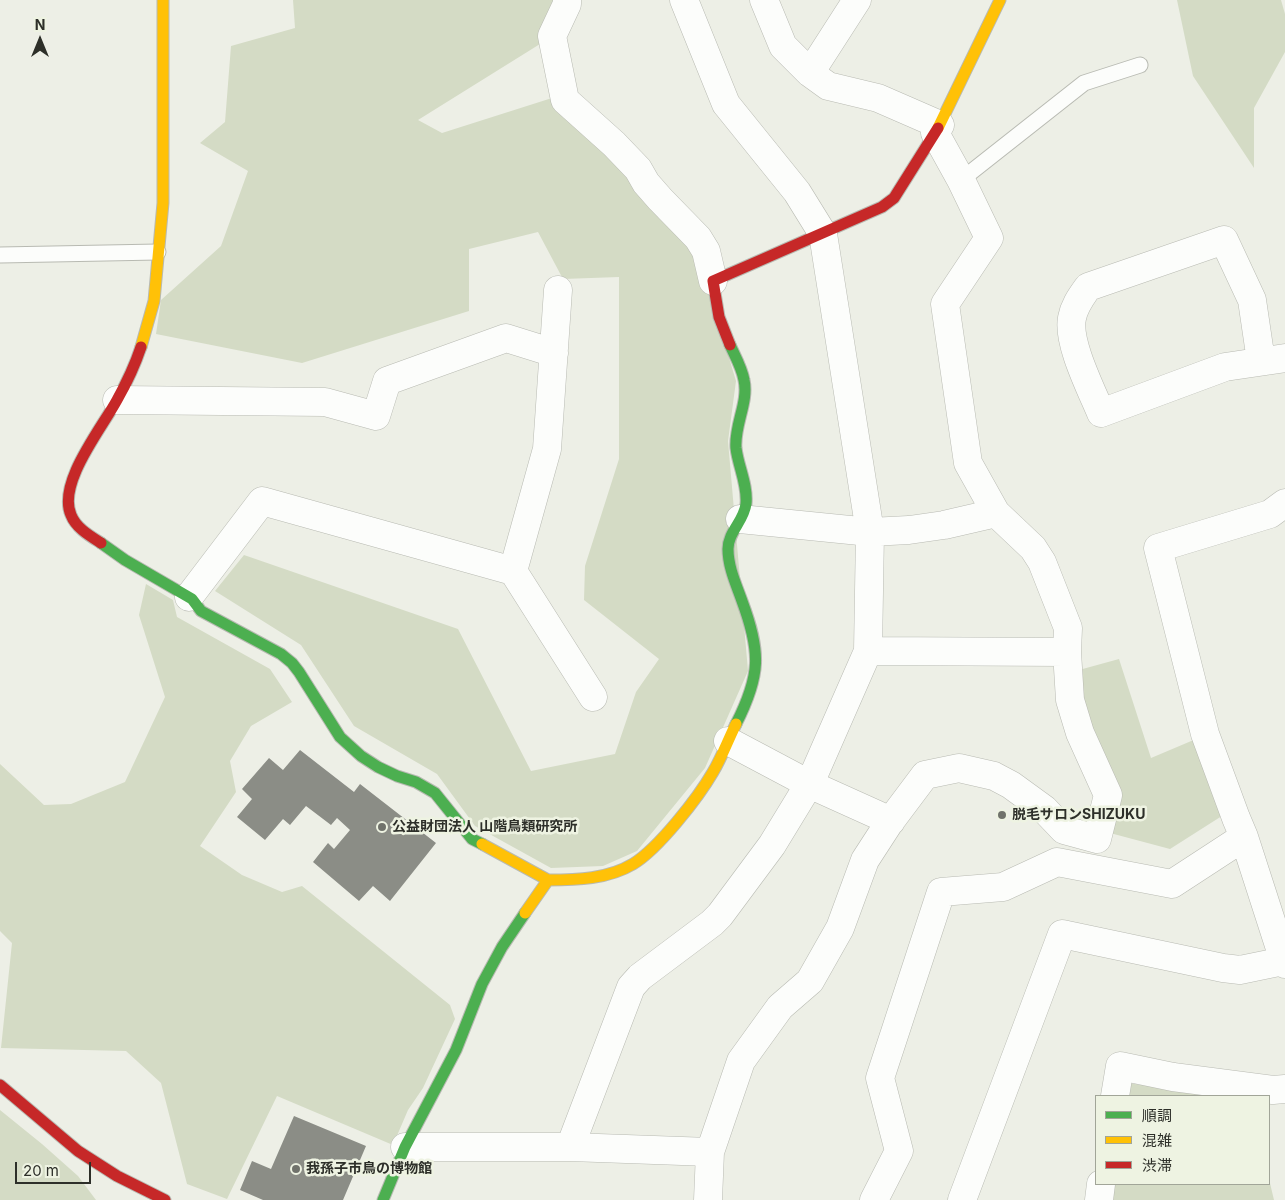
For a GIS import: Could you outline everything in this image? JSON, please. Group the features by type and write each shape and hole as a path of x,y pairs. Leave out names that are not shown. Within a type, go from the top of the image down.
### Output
{"street":[{"path":"163,0 163,184 154,301 140,350 117,400 76,470 69,491 70,514 83,532 189,597 201,611 234,630 272,648 292,663 340,737 361,756 378,767 416,782 435,793 472,839 548,880 573,881 590,879 633,864 648,853 670,829 712,772 748,699 756,670 755,643 727,551 730,534 746,506 744,481 738,461 736,441 746,383 720,323 706,251 698,238 646,184 638,169 614,144 565,100 552,36 567,4 567,0"},
{"path":"570,1147 631,987 640,977 720,915 772,844 809,784 868,651 870,532 823,234 797,192 726,104 684,0"},
{"path":"708,1200 710,1152 741,1061 780,1007 810,981 840,928 865,860 925,775 959,768 994,776 1011,785 1044,809 1064,830 1097,839 1108,795 1080,733 1070,700 1067,652 1068,628 1042,562 1033,548 996,512 968,463 946,304 989,238 938,129 878,98 828,86 783,46 764,0"},
{"path":"810,72 857,0"},
{"path":"713,281 882,207 894,198 938,129 1000,0"},
{"path":"1224,240 1252,300 1273,359 1225,367 1101,413 1074,346 1071,332 1072,318 1078,301 1088,287 1224,240"},
{"path":"513,571 547,450 558,290"},
{"path":"117,400 325,402 376,416 387,381 506,338 554,353"},
{"path":"189,597 262,501 513,571 593,698"},
{"path":"962,1200 1062,934 1223,968 1240,970 1285,962 1244,836 1205,734 1158,548 1270,514 1285,503"},
{"path":"740,519 870,532 908,530 944,525 996,512"},
{"path":"868,651 1067,652"},
{"path":"728,741 809,784 891,821"},
{"path":"874,1200 899,1151 880,1078 941,892 1003,887 1057,862 1172,884 1244,836"},
{"path":"383,1200 405,1147 456,1050 482,984 502,947 548,880"},
{"path":"1115,1095 1120,1066 1173,1077 1273,1090 1285,1089"},
{"path":"0,1085 51,1130 89,1158 126,1181 165,1200"},
{"path":"405,1147 570,1147 710,1152"},
{"path":"1099,1200 1101,1185"}],"lane":[{"path":"961,180 1084,83 1140,65"},
{"path":"0,255 158,252"}],"green space":[{"path":"293,0 555,0 540,44 418,120 442,133 552,98 697,251 736,381 728,441 748,671 705,768 637,851 603,866 551,868 475,826 437,774 354,726 301,645 215,591 244,555 458,629 531,771 615,754 636,692 659,659 584,600 585,566 619,459 619,277 563,279 538,232 469,249 469,311 302,363 156,334 161,300 221,246 248,171 200,143 225,122 231,46 295,28"},
{"path":"1177,0 1281,0 1285,14 1285,52 1254,108 1254,168 1193,76"},
{"path":"146,584 173,600 177,617 270,669 292,702 251,726 230,761 236,792 200,846 242,875 282,892 302,886 450,1005 455,1019 423,1088 408,1110 393,1145 277,1096 227,1199 187,1184 161,1083 126,1051 1,1048 12,943 0,931 0,764 44,805 71,804 125,782 165,697 139,615"},
{"path":"1119,659 1151,758 1196,739 1225,814 1170,849 1110,833 1121,800 1087,731 1079,670"},
{"path":"1126,1083 1230,1095 1124,1095"},
{"path":"0,1110 78,1176 96,1200 0,1200"},
{"path":"1270,1183 1274,1200 1108,1200 1110,1185 1270,1185"}],"building":[{"name":"公益財団法人 山階鳥類研究所","path":"300,750 354,792 360,784 436,843 390,901 373,886 359,901 313,862 328,843 334,849 350,830 337,818 331,825 306,806 290,825 283,819 265,840 237,817 252,799 242,789 269,758 283,770"},
{"path":"294,1116 366,1146 343,1200 263,1200 240,1190 252,1161 271,1169"}],"traffic: fast":[{"path":"730,345 742,371 745,388 745,397 737,431 736,448 744,483 746,504 745,510 731,537 728,556 753,635 756,663 750,691 736,724"},
{"path":"101,543 125,560 192,599 201,611 281,654 299,672 340,737 361,756 378,767 416,782 435,793 472,839 482,844"},
{"path":"383,1200 405,1147 456,1050 482,984 502,947 525,913"}],"traffic: slow":[{"path":"141,347 154,301 163,203 163,0"},
{"path":"938,128 1000,0"},
{"path":"525,913 548,880 603,876 623,869 643,857 677,822 698,795 716,766 736,724"},
{"path":"482,844 548,880"}],"traffic: jam":[{"path":"730,345 719,317 713,281 882,207 894,198 938,128"},
{"path":"101,543 84,531 73,520 68,502 70,487 83,456 124,388 141,347"},
{"path":"0,1085 78,1151 117,1176 165,1200"}],"place":[{"name":"脱毛サロンSHIZUKU","path":"1002,815"},
{"name":"公益財団法人 山階鳥類研究所","path":"382,827"},
{"name":"我孫子市鳥の博物館","path":"296,1169"}]}
